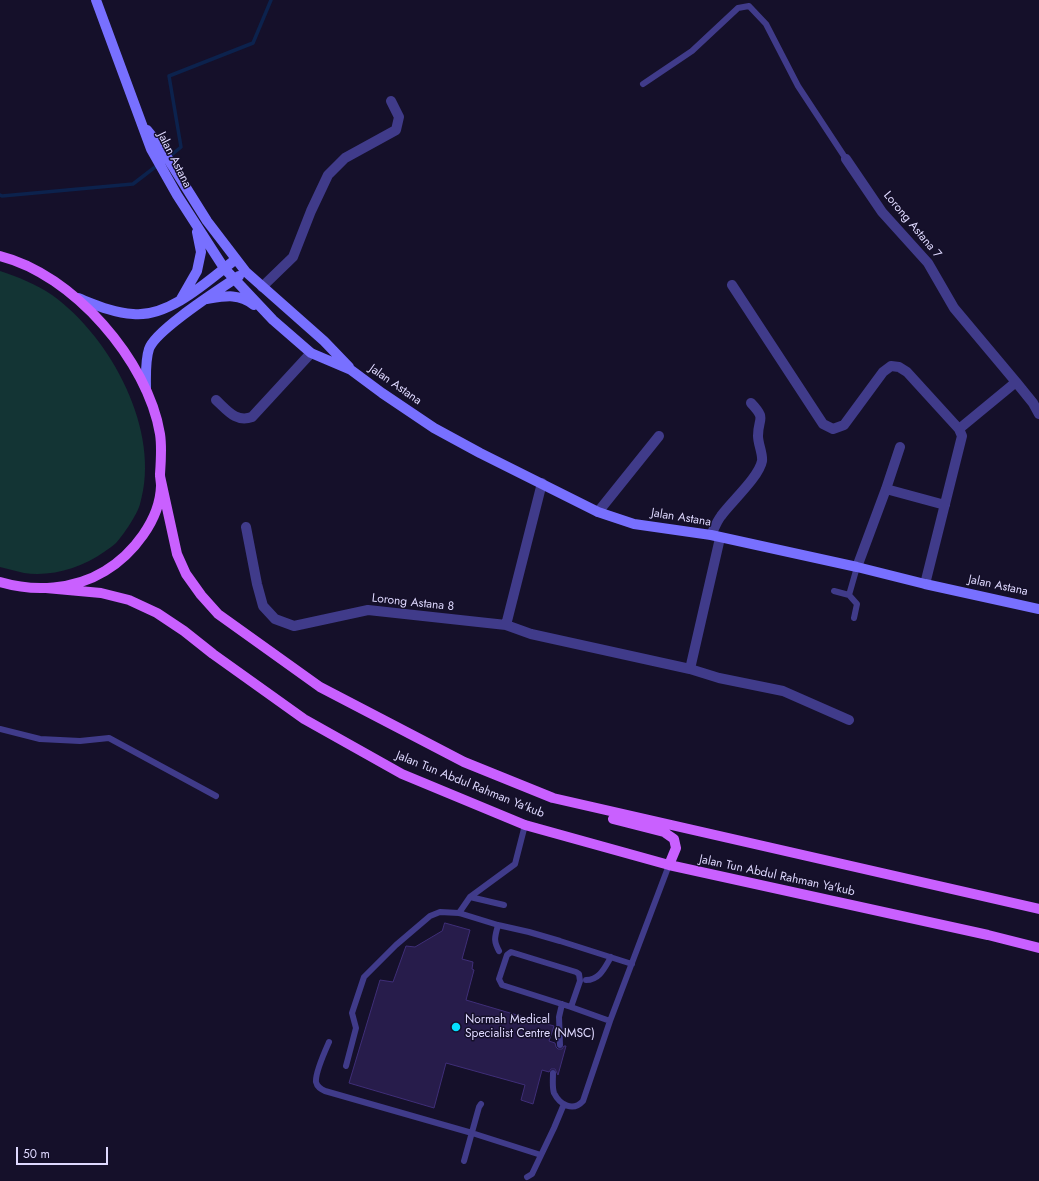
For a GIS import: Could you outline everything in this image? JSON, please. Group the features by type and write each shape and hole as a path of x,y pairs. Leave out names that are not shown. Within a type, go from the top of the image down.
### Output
{"main road":[{"name":"Jalan Astana","path":"96,0 143,125 156,148 173,167 207,221 246,272 324,341 351,370"},
{"name":"Jalan Astana","path":"156,148 163,172 197,228 224,268 273,320 311,353 351,370 434,428 480,453 598,512 634,524 715,536 857,567 925,584 1039,608"},
{"path":"180,300 197,271 201,252 197,228"},
{"path":"0,255 10,258 43,274 78,298 99,320 138,373 146,389 160,434 161,451 161,486 155,512 138,540 120,561 84,582 46,588 18,587 0,582"},
{"path":"78,298 111,310 135,314 146,314 161,310 180,300 236,259"},
{"path":"146,389 149,348 159,335 204,299 246,272"},
{"path":"204,299 236,296 247,300 273,320"},
{"name":"Jalan Tun Abdul Rahman Ya'kub","path":"160,476 177,554 186,574 197,590 218,614 320,687 464,762 553,798 1039,909"},
{"name":"Jalan Tun Abdul Rahman Ya'kub","path":"46,588 101,593 129,600 157,613 304,718 402,774 525,824 669,865 988,935 1039,948"},
{"path":"553,798 573,808 664,832 674,839 676,848 669,865"}],"street":[{"path":"262,287 293,257 311,211 328,176 345,158 396,130 399,117 391,101"},
{"name":"Lorong Astana 7","path":"846,159 882,212 928,262 954,308 1033,403 1039,414"},
{"path":"732,285 823,424 833,429 844,425 883,372 891,366 899,367 907,372 959,429 962,436 925,584"},
{"path":"216,400 235,417 245,420 252,417 311,353"},
{"path":"959,429 1016,382"},
{"path":"690,669 715,536 721,516 748,483 758,469 762,460 758,437 761,420 760,412 751,403"},
{"path":"598,512 659,436"},
{"path":"857,567 900,447"},
{"path":"506,625 542,483"},
{"path":"886,489 945,506"},
{"name":"Lorong Astana 8","path":"246,527 257,584 263,606 275,619 294,626 368,610 506,625 531,634 690,669 719,678 783,691 849,720"}],"lane":[{"path":"643,84 692,51 738,8 750,6 766,24 798,86 846,159"},
{"path":"848,595 857,567"},
{"path":"834,591 848,595 857,604 854,618"},
{"path":"0,729 40,739 80,741 109,738 216,796"},
{"path":"459,912 470,898 514,864 525,824"},
{"path":"553,1074 552,1087 554,1094 564,1104 577,1107 583,1101 610,1022 669,865"},
{"path":"470,898 504,905"},
{"path":"346,1066 356,1028 352,1013 365,975 396,945 430,916 440,912 459,912 498,925 529,932 632,964"},
{"path":"498,925 495,944 499,952"},
{"path":"571,1007 580,982 579,974 514,953 509,953 499,979 502,985 571,1007 610,1022"},
{"path":"586,980 596,978 611,957"},
{"path":"560,1045 560,1017 562,1004"},
{"path":"329,1042 319,1069 316,1082 318,1088 472,1133 541,1155"},
{"path":"464,1161 481,1104"},
{"path":"527,1177 532,1174 564,1104"}],"green space":[{"path":"0,271 40,287 52,295 74,313 94,335 112,361 126,388 137,417 144,447 145,476 140,504 126,530 119,539 115,544 86,563 66,570 45,574 24,573 0,567"}],"building":[{"path":"445,923 470,930 462,959 473,962 472,969 474,970 466,1000 554,1026 549,1041 555,1043 558,1049 562,1049 566,1046 558,1075 555,1069 551,1069 549,1072 542,1070 533,1104 521,1100 525,1085 446,1063 434,1108 349,1083 380,980 393,982 406,946 415,947 442,931"}],"waterway":[{"path":"169,157 181,147 169,76 253,43 271,0"},
{"path":"0,195 133,184 159,164"}],"place":[{"name":"Normah Medical Specialist Centre (NMSC)","path":"456,1027"}]}
